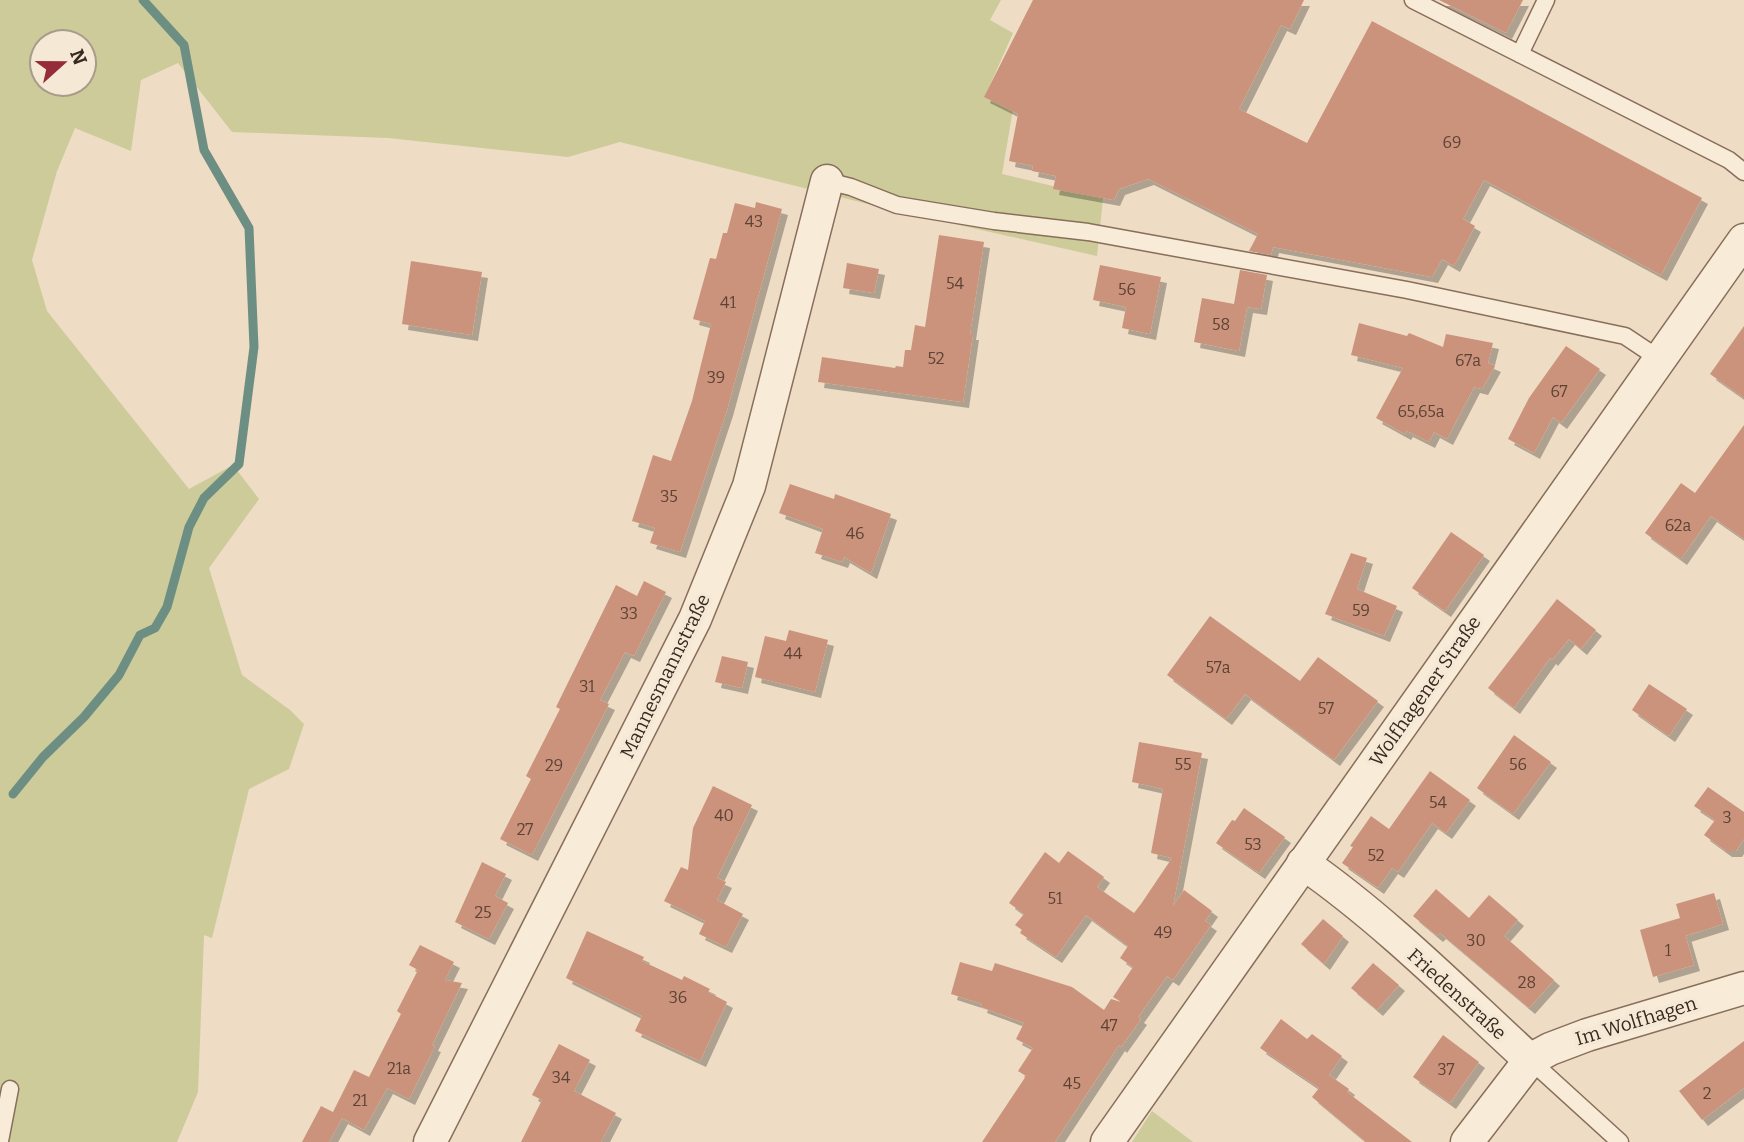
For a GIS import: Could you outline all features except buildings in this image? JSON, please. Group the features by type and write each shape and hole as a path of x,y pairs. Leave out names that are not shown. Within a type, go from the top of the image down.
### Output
{"street":[{"name":"Mannesmannstraße","path":"430,1142 695,619 750,486 827,181"},
{"name":"Wolfhagener Straße","path":"1107,1142 1744,240"},
{"name":"Friedenstraße","path":"1303,863 1334,885 1413,953 1530,1060"},
{"name":"Im Wolfhagen","path":"1530,1060 1566,1042 1744,988"},
{"path":"1467,1142 1530,1060"}],"lane":[{"path":"1413,0 1729,160 1744,172"},
{"path":"1520,54 1546,0"},
{"path":"827,181 851,187 897,205 994,221 1101,234 1407,290 1612,333 1625,336 1661,360"},
{"path":"1530,1060 1620,1142"},
{"path":"0,1141 10,1089"}],"shaded area":[{"path":"0,0 1001,0 990,20 1013,33 986,94 1013,109 1002,174 1103,198 1097,256 888,209 620,142 568,157 388,138 232,132 178,63 141,80 131,151 75,128 57,171 32,260 47,311 189,489 233,465 259,499 209,568 242,675 290,710 304,724 289,769 249,789 212,938 204,935 198,1092 177,1142 0,1142"},
{"path":"1152,1111 1193,1142 1132,1142"}],"waterway":[{"path":"13,794 43,757 84,717 119,675 140,635 155,628 167,607 189,527 204,498 239,464 254,347 249,228 204,150 184,45 143,0"}]}
